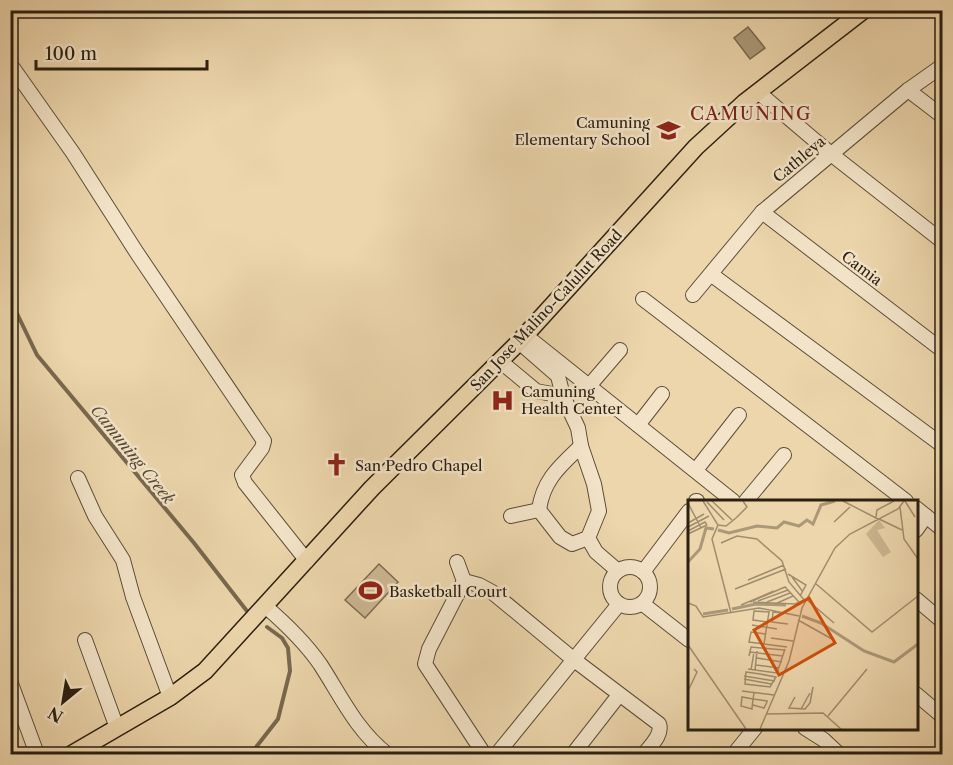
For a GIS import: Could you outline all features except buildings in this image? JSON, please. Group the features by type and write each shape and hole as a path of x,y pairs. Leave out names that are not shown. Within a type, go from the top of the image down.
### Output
{"main road":[{"name":"San Jose Malino-Calulut Road","path":"73,754 170,698 205,671 372,488 522,339 696,147 731,113 864,10"}],"street":[{"name":"Cathleya","path":"693,295 712,275 762,212 908,90 942,66"},
{"path":"13,68 73,153 137,253 264,441 262,448 242,475 245,483 307,561"},
{"path":"908,90 942,116"},
{"path":"758,92 831,154 942,242"},
{"name":"Camia","path":"762,212 942,350"},
{"path":"712,275 942,446"},
{"path":"643,299 905,500"},
{"path":"522,339 590,386 732,500"},
{"path":"522,339 558,376 563,396 578,428 581,446 594,484 599,511 588,538 572,544 560,537 540,510 541,495 549,479 581,446"},
{"path":"590,386 620,350"},
{"path":"500,361 536,391 563,396"},
{"path":"638,425 662,394"},
{"path":"696,470 739,415"},
{"path":"747,500 784,455"},
{"path":"78,478 95,516 123,560 133,597 170,698"},
{"path":"511,516 540,510"},
{"path":"921,512 942,529"},
{"path":"643,572 684,528"},
{"path":"588,538 596,552 618,571"},
{"path":"457,562 464,581 429,649 425,664 484,754"},
{"path":"633,568 643,572 649,581 650,591 643,604 630,607 619,604 614,599 610,588 618,571 633,568"},
{"path":"464,581 492,592 573,659 659,724 660,734 644,754"},
{"path":"917,601 942,621"},
{"path":"497,754 619,604"},
{"path":"643,604 688,638"},
{"path":"265,606 298,635 319,663 364,734 387,754"},
{"path":"85,640 117,728"},
{"path":"10,681 38,754"},
{"path":"573,754 619,695"},
{"path":"917,696 942,716"},
{"path":"734,754 754,729"},
{"path":"807,729 824,740 839,754"}],"shaded area":[{"path":"748,27 765,48 750,59 734,38"},
{"name":"Basketball Court","path":"379,564 398,582 365,618 345,600"}],"waterway":[{"name":"Camuning Creek","path":"10,299 37,355 194,543 250,615"},
{"name":"Camuning Creek","path":"253,754 278,719 290,671 288,648 282,638 267,627"}],"place":[{"name":"Camuning Elementary School","path":"668,131"},
{"name":"Camuning Health Center","path":"503,400"},
{"name":"San Pedro Chapel","path":"337,465"},
{"name":"Basketball Court","path":"371,591"}],"district":[{"name":"CAMUNING","path":"751,114"}]}
